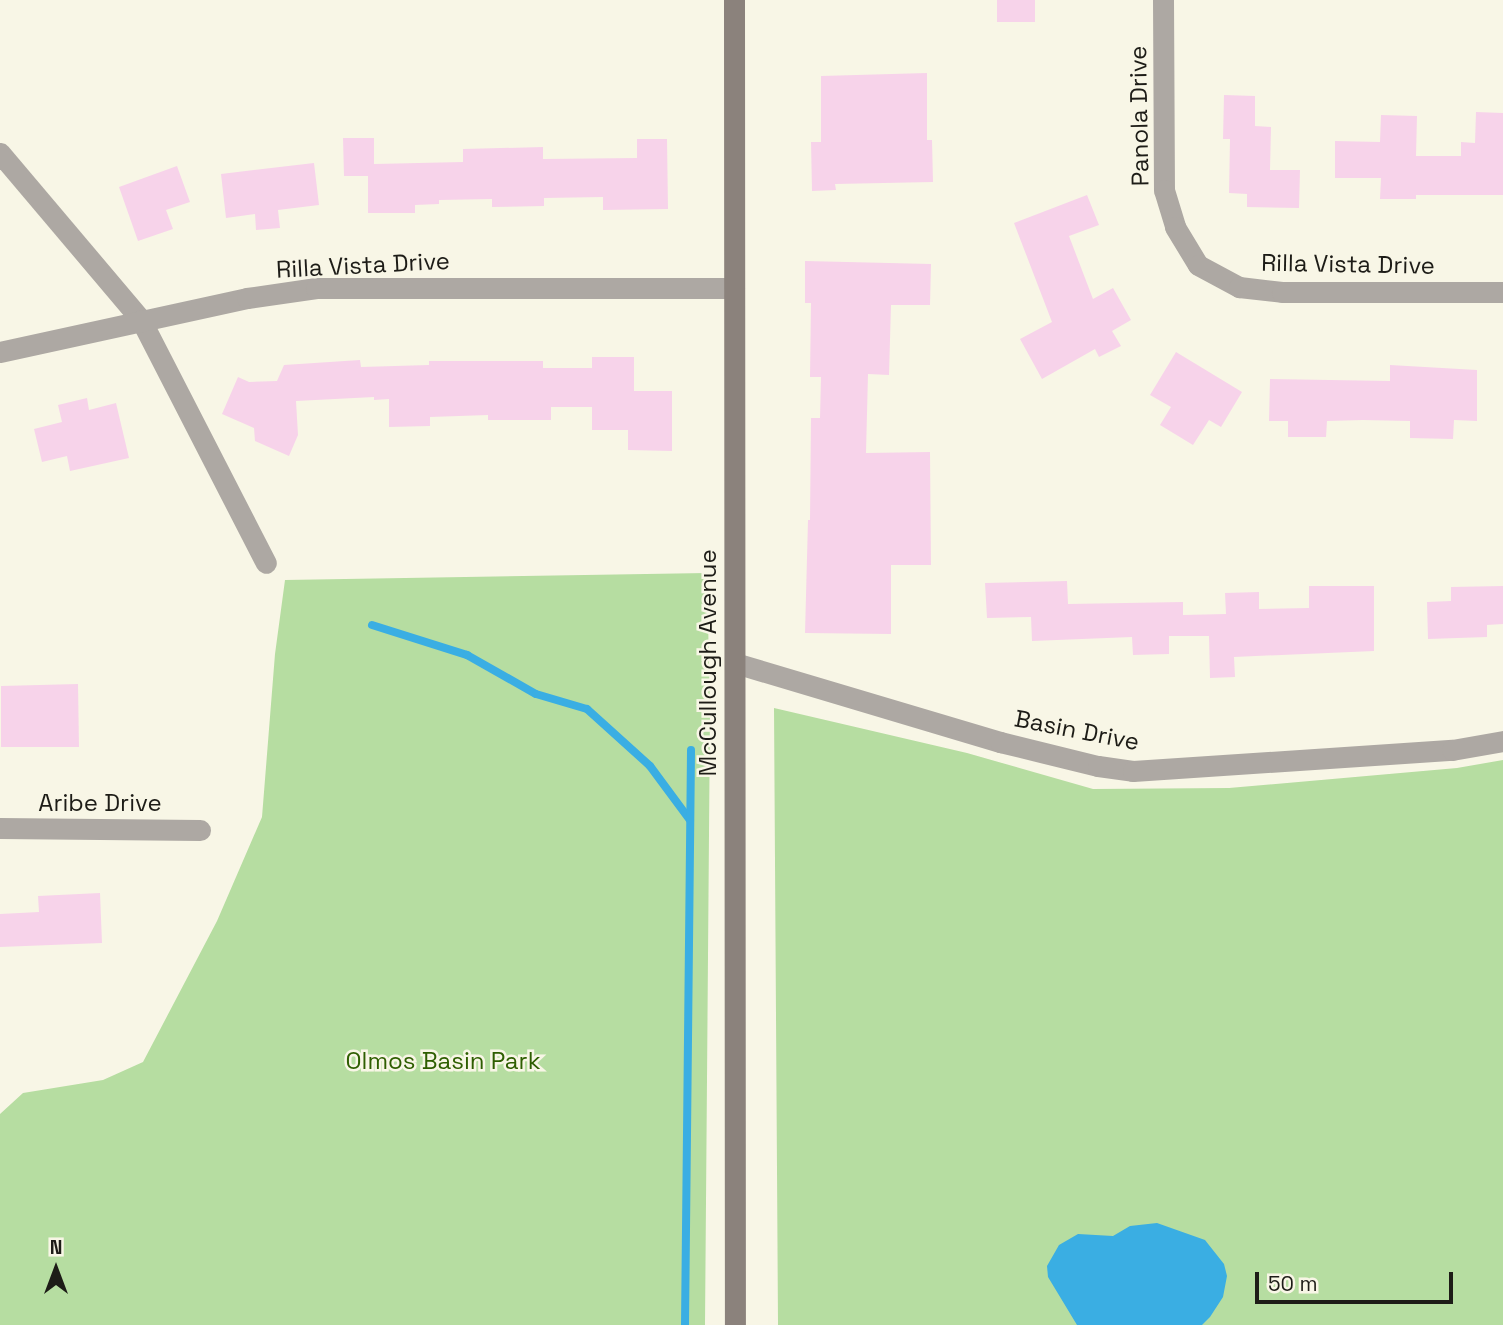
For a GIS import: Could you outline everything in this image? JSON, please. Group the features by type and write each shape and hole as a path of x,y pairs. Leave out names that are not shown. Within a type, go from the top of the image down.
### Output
{"main road":[{"name":"McCullough Avenue","path":"734,0 735,1325"}],"street":[{"name":"Panola Drive","path":"1163,0 1164,190 1175,227 1198,265"},
{"path":"0,153 141,320 266,563"},
{"name":"Rilla Vista Drive","path":"1198,265 1238,287 1282,292 1503,292"},
{"name":"Rilla Vista Drive","path":"0,352 247,298 316,288 734,288"},
{"name":"Basin Drive","path":"735,663 1000,742 1098,766 1133,771 1452,750 1503,741"},
{"name":"Aribe Drive","path":"0,828 200,830"}],"green space":[{"name":"Olmos Basin Park","path":"707,573 710,712 705,1325 0,1325 0,1114 23,1093 103,1080 143,1062 217,921 262,817 275,654 285,580"},
{"path":"774,708 967,753 1093,789 1229,788 1457,768 1503,760 1503,1325 778,1325"}],"water":[{"path":"1157,1223 1205,1240 1224,1264 1227,1276 1223,1297 1210,1317 1202,1325 1077,1325 1048,1277 1047,1266 1059,1245 1078,1234 1113,1236 1130,1226"}],"building":[{"path":"997,0 1035,0 1035,22 997,22"},
{"path":"927,73 927,140 932,140 933,182 835,184 836,190 812,191 811,142 821,142 821,76"},
{"path":"1224,95 1255,96 1255,126 1271,127 1270,170 1300,170 1299,208 1247,207 1247,194 1229,193 1230,139 1223,139"},
{"path":"1476,112 1503,113 1503,195 1416,195 1416,199 1380,199 1381,178 1335,178 1335,141 1380,142 1381,115 1417,116 1416,156 1461,156 1461,142 1475,143"},
{"path":"343,138 374,138 374,164 463,162 463,149 543,147 543,159 637,158 637,139 667,139 668,209 603,210 603,197 544,198 544,206 492,207 492,199 439,200 439,204 415,205 415,213 368,213 368,176 344,176"},
{"path":"314,163 319,205 278,210 280,228 256,230 255,214 226,218 221,174"},
{"path":"177,166 190,202 166,210 173,229 138,241 119,187"},
{"path":"1087,195 1099,225 1069,236 1093,299 1113,288 1131,320 1112,331 1121,346 1099,357 1095,349 1042,379 1020,339 1052,322 1014,223"},
{"path":"805,261 931,264 930,305 891,305 889,375 868,374 866,453 930,452 931,565 891,565 891,634 805,633 811,418 820,418 821,377 810,377 811,303 805,303"},
{"path":"1176,352 1242,392 1221,427 1209,420 1193,445 1160,425 1171,407 1150,395"},
{"path":"592,357 634,357 634,391 672,391 672,451 628,450 628,430 592,430 592,407 551,407 551,420 488,420 488,415 430,417 430,426 389,427 389,399 374,400 374,397 296,401 298,435 289,456 255,441 254,428 222,414 238,377 249,382 277,381 284,365 360,360 361,367 429,365 429,361 543,361 543,368 592,368"},
{"path":"1390,365 1477,370 1477,421 1454,420 1453,439 1410,438 1410,421 1363,420 1327,421 1326,437 1288,437 1288,421 1269,421 1270,379 1390,381"},
{"path":"87,398 89,410 116,403 129,458 70,471 67,456 42,462 34,429 62,422 58,405"},
{"path":"1067,581 1068,604 1183,602 1183,615 1226,614 1225,593 1259,592 1259,609 1309,608 1309,586 1374,586 1374,651 1234,657 1235,677 1210,678 1209,636 1169,636 1169,654 1133,655 1132,637 1032,641 1031,617 987,618 985,583"},
{"path":"1503,586 1503,624 1487,625 1487,637 1428,639 1427,602 1451,601 1451,587"},
{"path":"78,684 79,747 1,747 1,686"},
{"path":"100,893 102,943 0,947 0,914 39,912 38,896"}],"waterway":[{"path":"372,625 467,655 536,694 587,709 650,766 690,820"},
{"path":"685,1325 691,750"}]}
